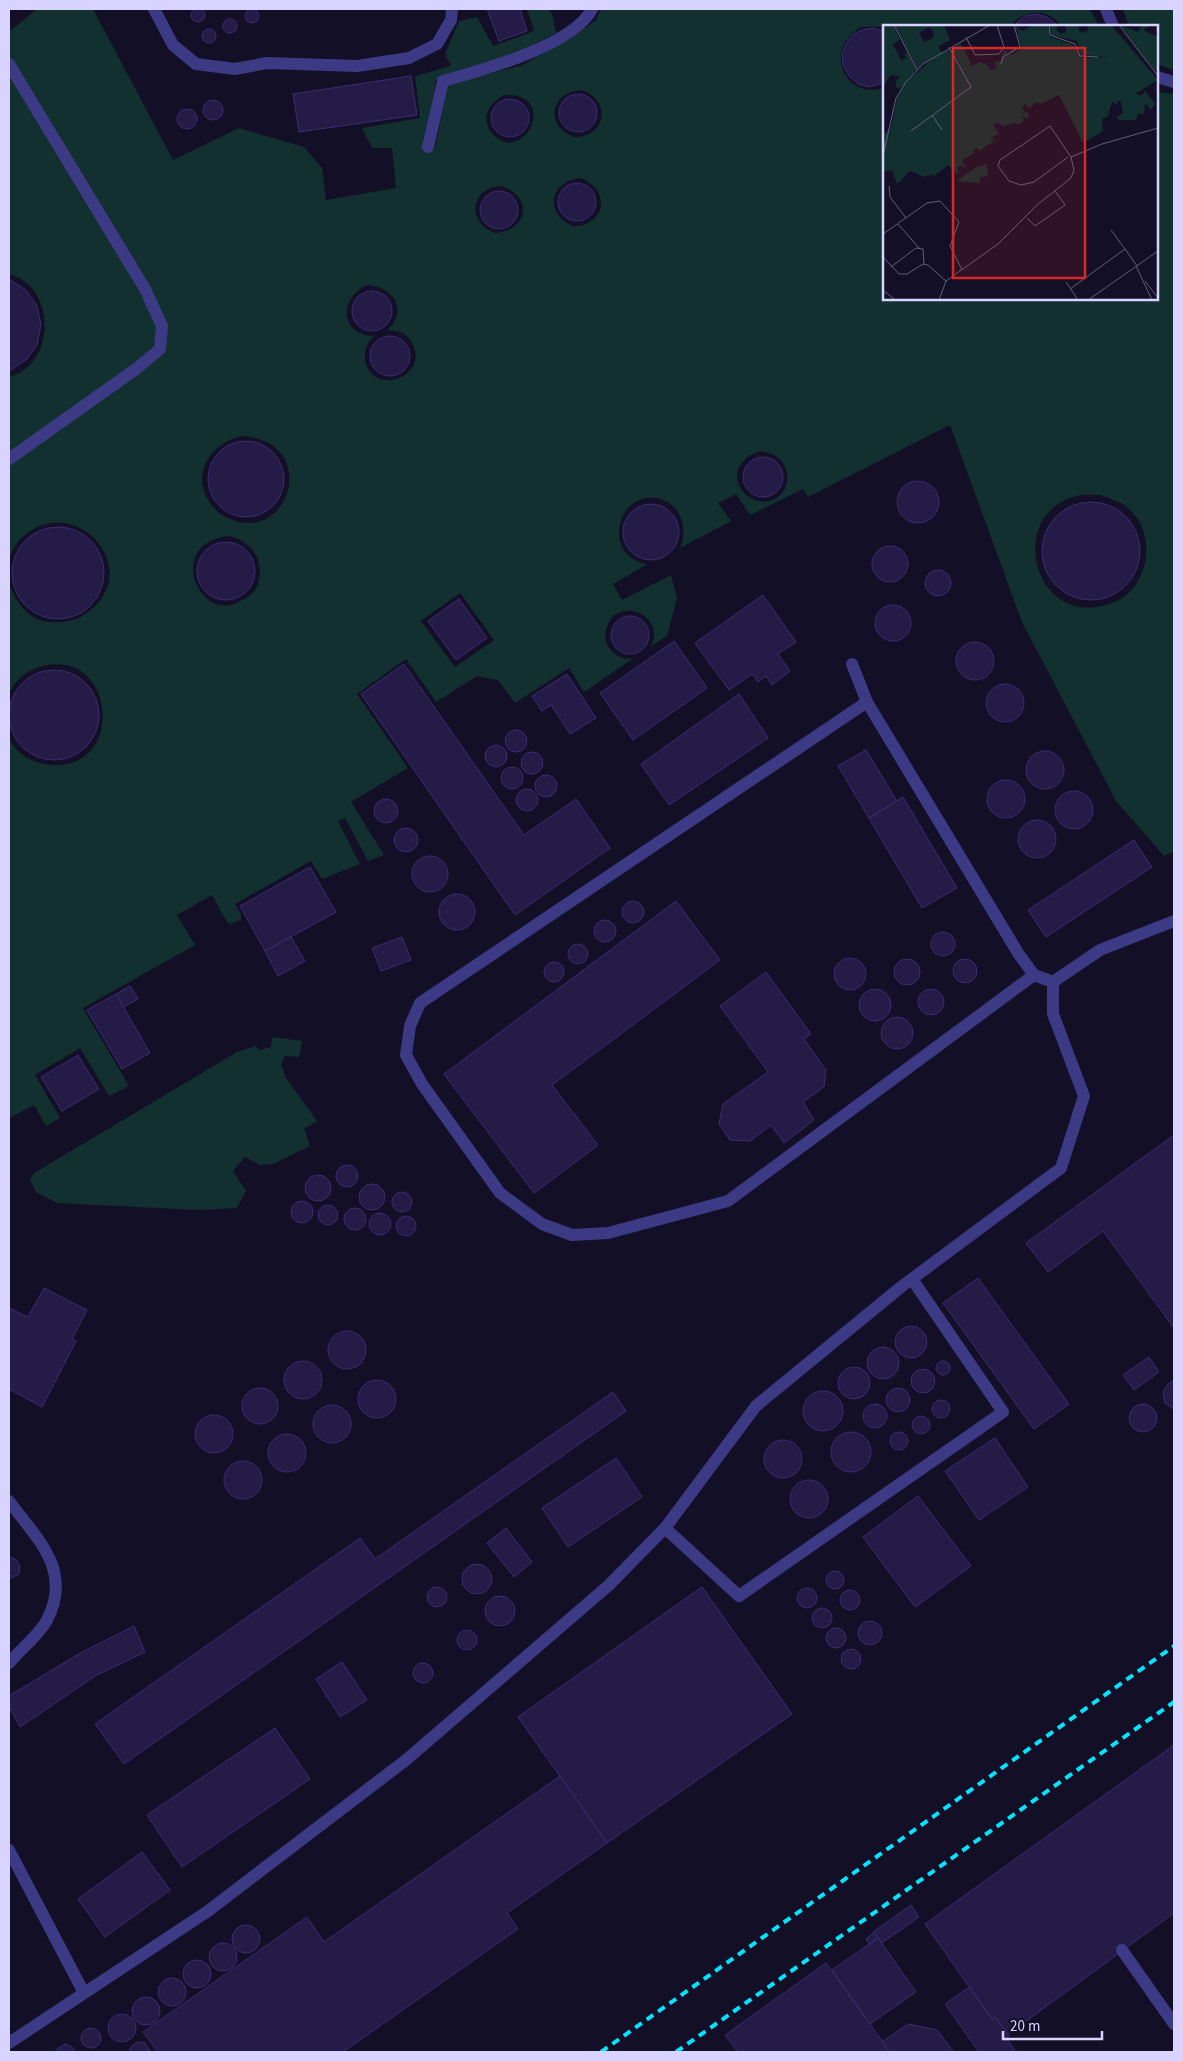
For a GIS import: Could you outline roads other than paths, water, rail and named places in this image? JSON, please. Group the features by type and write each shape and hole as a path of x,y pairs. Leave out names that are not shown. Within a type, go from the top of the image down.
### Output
{"lane":[{"path":"154,9 173,45 196,64 235,69 267,63 357,66 409,58 438,44 451,20 452,9"},
{"path":"428,147 444,81 519,58 562,35 587,18 592,9"},
{"path":"1106,9 1113,25"},
{"path":"9,64 145,289 162,326 160,349 136,369 9,459"},
{"path":"1158,77 1174,82"},
{"path":"852,664 867,702 1018,953 1034,975 1053,982"},
{"path":"867,702 420,1003 410,1026 406,1055 422,1084 500,1193 542,1224 572,1234 608,1233 728,1201 1034,975"},
{"path":"1053,982 1100,950 1174,921"},
{"path":"9,2043 208,1911 406,1760 608,1586 665,1528 756,1406 912,1279 1061,1168 1084,1096 1053,1014 1053,982"},
{"path":"665,1528 738,1596 1002,1412 912,1279"},
{"path":"9,1501 51,1558 57,1589 46,1621 9,1663"},
{"path":"9,1850 84,1993"},
{"path":"1122,1950 1174,2024"}],"railway":[{"path":"601,2052 1174,1646"},
{"path":"676,2052 1174,1702"}]}
